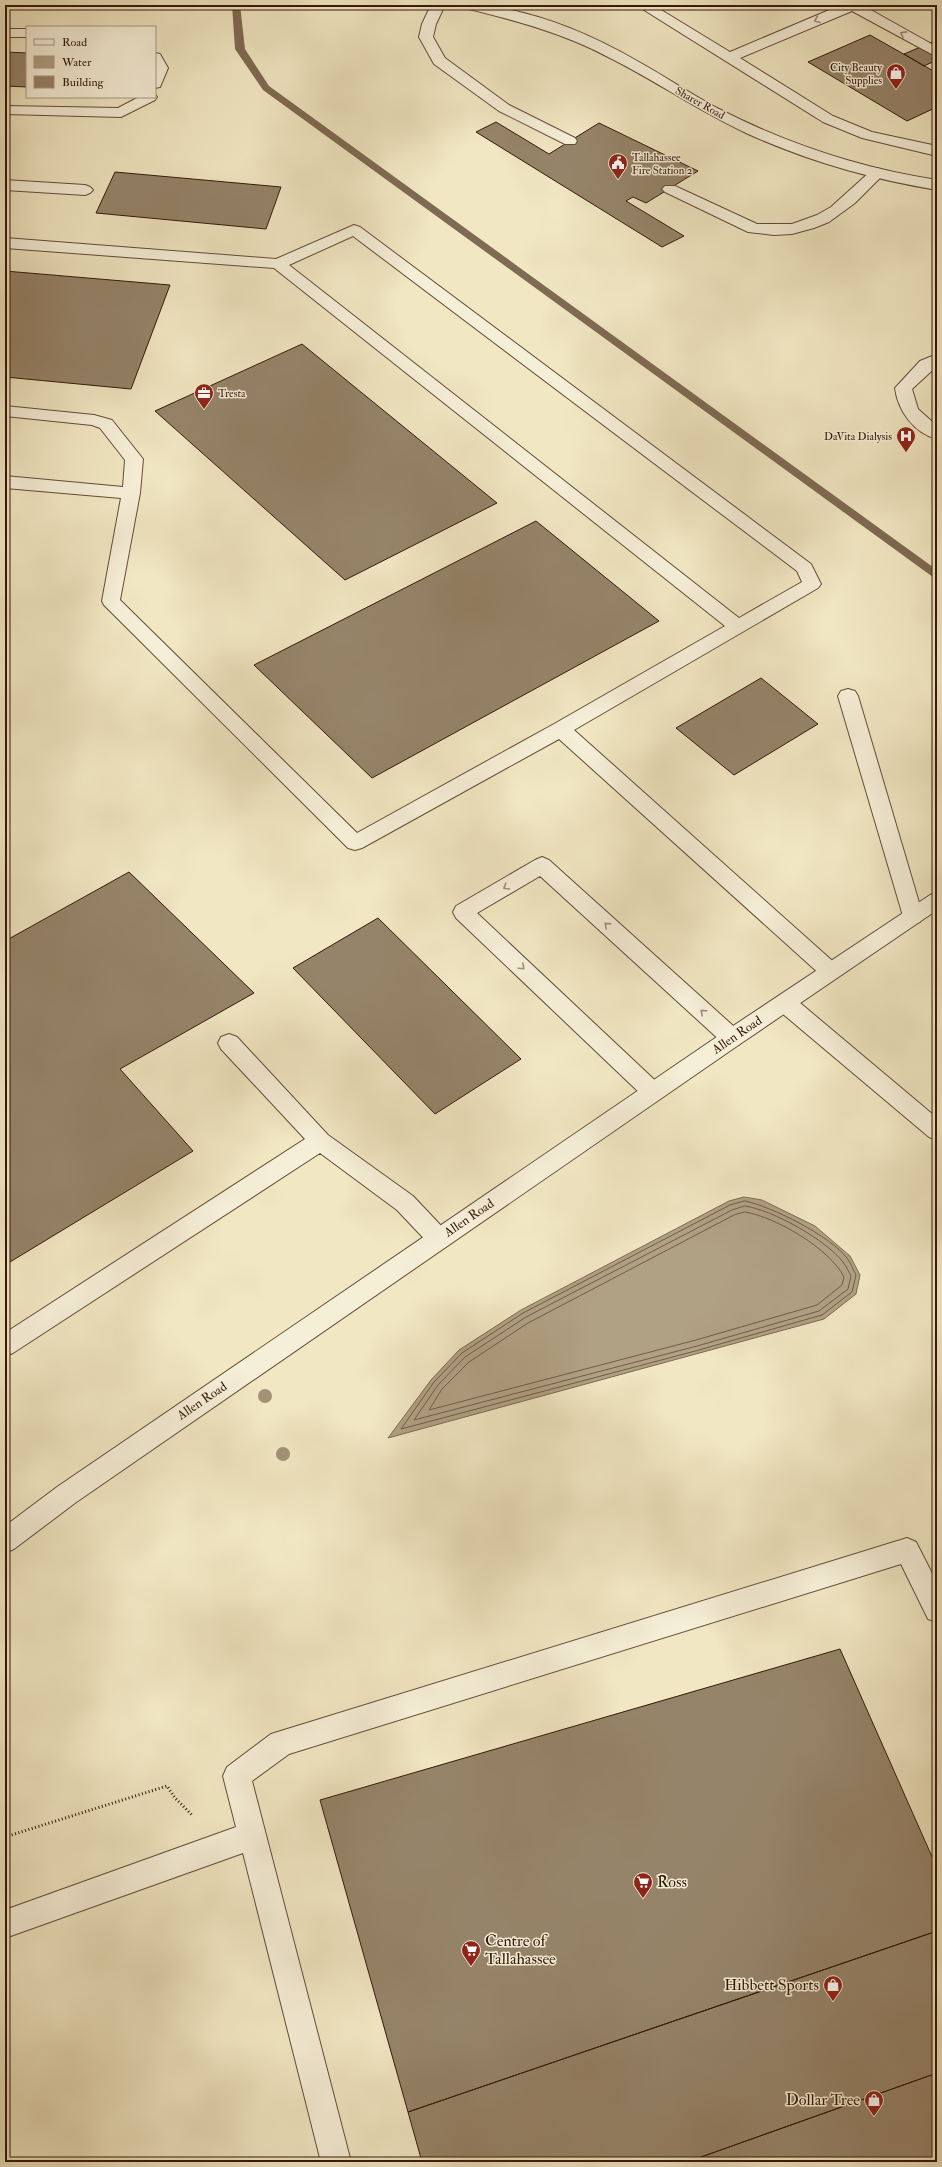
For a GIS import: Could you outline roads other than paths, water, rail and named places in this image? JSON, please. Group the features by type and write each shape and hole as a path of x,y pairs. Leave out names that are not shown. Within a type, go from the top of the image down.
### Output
{"street":[{"path":"438,5 429,24 426,37 439,61 504,108 570,141"},
{"name":"Sharer Road","path":"470,5 503,12 553,28 602,48 650,73 688,98 754,131 797,148 877,172 937,185"},
{"path":"643,5 828,119 867,135 937,151"},
{"path":"728,58 852,5 937,53"},
{"path":"5,33 26,33"},
{"path":"156,59 161,68 156,81"},
{"path":"5,110 121,113 148,98"},
{"path":"670,189 754,229 769,231 797,229 829,216 849,202 877,172"},
{"path":"5,184 85,190"},
{"path":"5,243 278,264 354,230 805,568 812,584 740,627 561,729 355,844 111,601 131,493 134,459 106,424 94,420 5,411"},
{"path":"278,264 740,627"},
{"path":"937,359 926,365 903,388 905,403 915,419 937,434"},
{"path":"5,482 131,493"},
{"path":"848,696 913,916"},
{"path":"561,729 830,971"},
{"path":"653,1092 463,912 542,865 732,1038"},
{"name":"Allen Road","path":"5,1541 66,1495 830,971 937,900"},
{"path":"785,1003 937,1131"},
{"path":"228,1043 320,1141 405,1204 439,1239"},
{"path":"5,1346 320,1141"},
{"path":"336,2162 297,2004 251,1836 237,1776 281,1743 908,1550 937,1610"},
{"path":"5,1924 251,1836"}],"water":[{"path":"744,1197 762,1200 815,1226 850,1256 860,1275 856,1294 824,1319 388,1438 431,1380 459,1350 521,1310 729,1201"}],"waterway":[{"path":"236,5 240,49 266,88 937,576"}],"place":[{"name":"City Beauty Supplies","path":"896,90"},
{"name":"Tallahassee Fire Station 2","path":"618,180"},
{"name":"Tresta","path":"204,410"},
{"name":"DaVita Dialysis","path":"906,453"},
{"name":"Ross","path":"643,1899"},
{"name":"Centre of Tallahassee","path":"471,1967"},
{"name":"Hibbett Sports","path":"833,2002"},
{"name":"Dollar Tree","path":"874,2117"}]}
